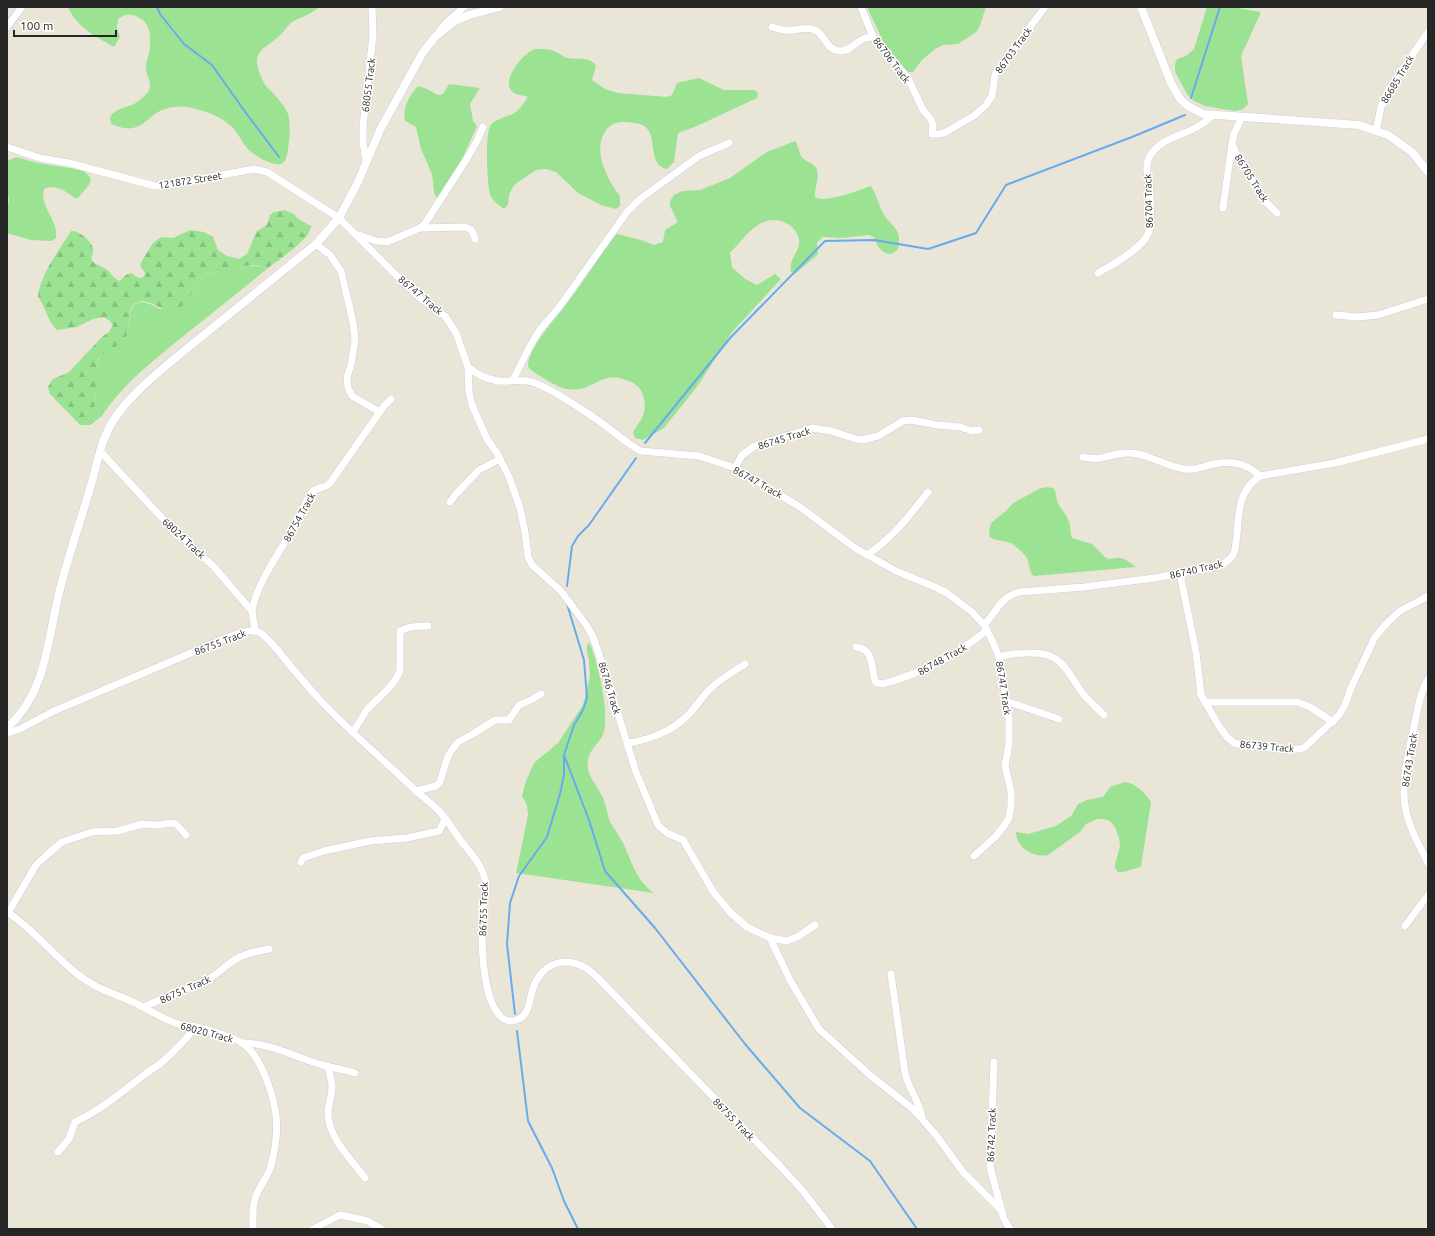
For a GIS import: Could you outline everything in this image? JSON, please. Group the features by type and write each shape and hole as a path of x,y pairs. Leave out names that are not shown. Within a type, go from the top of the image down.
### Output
{"street":[{"path":"7,27 22,7"},
{"name":"68055 Track","path":"366,162 363,142 363,126 372,40 372,7"},
{"path":"7,728 18,718 28,703 43,670 60,590 100,451 112,423 119,412 152,378 316,244 339,218 358,182 390,110 423,52 447,22 464,7"},
{"path":"435,37 455,21 469,15 499,7"},
{"name":"86706 Track","path":"861,7 873,37 908,78 923,110 934,125 932,134"},
{"name":"86703 Track","path":"932,134 946,132 975,115 986,105 992,96 995,74 999,67 1045,7"},
{"path":"1141,7 1171,83 1180,99 1188,106 1203,114 1242,118 1330,122 1359,125 1388,135 1412,152 1428,172"},
{"path":"772,27 792,30 803,28 814,30 821,34 825,42 833,50 842,52 848,50 862,38 873,37"},
{"name":"86685 Track","path":"1376,131 1381,107 1389,89 1428,32"},
{"name":"86704 Track","path":"1098,273 1109,268 1140,245 1148,234 1150,224 1147,168 1150,156 1166,141 1198,126 1213,115"},
{"name":"86705 Track","path":"1242,118 1234,134 1232,144 1262,198 1277,214"},
{"path":"420,228 431,214 466,160 477,142 482,127"},
{"path":"513,380 539,331 560,306 627,212 640,199 699,156 729,143"},
{"path":"1223,208 1232,144"},
{"name":"121872 Street","path":"7,147 40,158 69,163 155,186 245,171 260,170 276,178 339,218"},
{"name":"86747 Track","path":"339,218 421,299 445,316 456,333 468,367 474,372 498,381 526,380 536,384 593,417 633,447 641,451 699,456 735,468 795,504 855,548 896,571 935,586 972,612 986,628 999,657 1010,733 1005,766 1011,791 1009,818 995,837 974,856"},
{"path":"357,235 376,241 387,242 420,228 463,227 469,228 475,239"},
{"path":"316,244 330,255 341,271 354,326 355,340 351,365 347,377 348,388 352,396 380,412"},
{"path":"1336,315 1358,317 1378,315 1428,298"},
{"name":"86746 Track","path":"468,367 472,404 487,439 500,459 509,477 520,508 528,557 535,568 561,591 587,626 597,647 642,789 658,825 662,830 679,838 686,845 705,879 731,913 747,927 770,938 779,940 793,939 815,925"},
{"name":"86754 Track","path":"252,612 254,598 259,586 291,532 310,494 315,489 327,486 330,483 380,412 391,399"},
{"name":"86745 Track","path":"735,468 746,451 764,442 812,428 831,431 862,440 878,436 903,422 911,420 937,425 960,427 972,431 979,430"},
{"path":"1083,457 1096,459 1129,453 1144,456 1172,467 1193,470 1218,463 1238,463 1250,468 1260,476 1335,463 1428,439"},
{"name":"68024 Track","path":"100,451 124,475 162,518 214,567 252,612"},
{"path":"450,502 479,470 500,459"},
{"name":"86740 Track","path":"986,628 1005,598 1011,594 1044,589 1084,587 1180,574 1218,566 1227,562 1232,556 1236,543 1240,503 1248,486 1260,476"},
{"path":"867,555 890,537 928,492"},
{"name":"86739 Track","path":"1180,574 1196,652 1200,689 1205,702 1219,726 1227,737 1234,743 1298,750 1310,744 1333,722 1342,710 1370,648 1381,629 1400,611 1428,596"},
{"path":"252,612 255,631"},
{"path":"352,732 359,725 364,713 388,690 398,676 400,671 400,631 410,627 428,626"},
{"name":"86748 Track","path":"856,646 869,652 876,683 883,684 926,669 959,651 986,628"},
{"name":"86755 Track","path":"7,733 20,729 54,711 231,636 249,630 261,634 274,646 321,701 352,732 438,810 478,862 486,882 482,930 484,967 489,994 502,1018 507,1021 514,1021 520,1020 524,1016 538,977 554,964 563,962 574,963 585,967 597,977 780,1166 803,1191 832,1229"},
{"path":"999,657 1022,653 1048,655 1055,658 1085,695 1104,715"},
{"path":"628,743 658,735 687,716 717,683 745,664"},
{"name":"86743 Track","path":"1428,679 1419,704 1406,770 1404,793 1407,818 1428,863"},
{"path":"416,791 436,786 440,782 449,754 458,742 495,720 509,720 519,705 541,694"},
{"path":"1006,701 1059,719"},
{"path":"1205,702 1297,702 1310,707 1333,722"},
{"path":"301,862 303,858 324,851 378,839 424,836 439,831 445,819"},
{"path":"8,913 36,865 62,842 92,832 117,831 143,824 156,825 174,823 186,835"},
{"path":"1405,926 1428,895"},
{"name":"68020 Track","path":"8,913 84,979 103,990 122,997 167,1020 180,1025 196,1027 242,1043 261,1066 273,1097 277,1127 273,1157 269,1170 255,1198 253,1229"},
{"path":"770,938 790,980 820,1029 872,1076 913,1108 963,1172 1002,1211"},
{"name":"86751 Track","path":"143,1007 215,976 235,959 243,955 269,949"},
{"path":"891,974 905,1073 908,1085 921,1109 922,1118"},
{"path":"58,1152 69,1139 75,1122 108,1104 162,1062 196,1027"},
{"path":"242,1043 256,1043 355,1073"},
{"name":"86742 Track","path":"994,1062 989,1163 1004,1219 1010,1229"},
{"path":"328,1066 332,1086 328,1117 338,1143 365,1178"},
{"path":"313,1229 340,1214 368,1221 381,1229"}],"green space":[{"path":"68,7 319,7 310,14 288,25 279,36 260,52 258,56 258,67 264,82 283,105 289,116 289,139 287,155 284,162 281,164 271,163 259,157 247,148 236,131 226,122 204,111 193,108 173,107 160,111 135,128 123,128 111,124 110,117 112,114 134,104 147,94 150,89 146,64 149,54 150,32 143,20 132,15 125,15 118,19 117,28 120,37 114,47 81,26 71,14"},
{"path":"867,7 986,7 979,28 976,32 958,44 943,45 935,49 922,60 913,72 908,72 903,68 884,43"},
{"path":"1207,7 1231,7 1261,12 1241,56 1248,104 1243,109 1235,111 1205,106 1194,101 1187,94 1175,72 1175,64 1177,59 1186,56 1194,49"},
{"path":"535,49 554,51 564,57 590,61 596,66 592,80 605,89 618,93 667,97 672,95 677,83 699,78 724,90 755,90 758,93 757,98 697,126 678,133 674,162 667,169 657,162 654,156 651,136 644,126 637,123 623,122 616,123 607,129 602,137 600,146 601,155 606,173 620,196 620,206 616,209 601,205 578,193 556,172 546,169 536,170 514,185 509,195 508,205 504,209 494,201 490,194 487,160 488,131 492,124 516,112 528,97 512,92 509,85 509,79 520,60 530,51"},
{"path":"449,84 480,88 470,104 473,121 477,126 463,157 439,197 436,197 432,174 421,149 416,127 405,121 404,111 409,98 418,86 438,95 443,94"},
{"path":"795,141 801,156 816,168 818,178 815,197 820,199 834,198 871,186 885,217 897,231 899,236 898,249 892,254 885,253 878,246 874,237 869,235 844,238 822,237 817,243 818,254 796,273 791,272 791,263 798,248 799,240 797,234 790,226 777,220 769,220 748,233 730,253 732,267 745,279 757,285 775,274 781,279 732,332 699,384 664,428 643,440 635,438 633,432 643,415 645,406 640,388 634,383 611,377 585,388 574,390 567,389 547,380 528,367 529,359 538,341 577,290 613,237 617,234 654,245 663,242 665,230 678,222 670,206 670,201 674,195 682,191 700,190 730,178 767,152"},
{"path":"17,157 37,163 84,171 91,178 89,185 78,198 75,198 56,188 52,187 44,189 44,201 55,226 56,232 56,238 52,241 31,240 7,233 7,209 9,200 7,192 7,161"},
{"path":"284,210 294,214 297,218 311,226 310,231 300,243 268,268 250,265 232,272 210,272 199,281 188,301 175,310 164,309 143,301 134,304 130,312 128,331 125,340 104,353 98,360 101,380 94,404 99,414 102,416 90,425 80,425 50,394 48,387 53,379 69,372 103,336 109,332 113,325 104,317 93,319 77,327 57,330 51,322 38,297 39,289 46,272 71,231 78,232 88,240 93,247 91,259 109,271 119,281 131,273 139,278 144,277 145,273 140,266 153,243 161,237 173,238 190,230 204,232 213,237 218,250 227,256 239,259 247,254 257,231 267,225 270,215 274,212"},
{"path":"248,265 268,268 152,362 130,382 110,404 102,416 99,414 94,404 101,377 98,361 101,355 128,334 129,317 131,311 137,303 143,302 160,309 190,298 201,279 209,273 236,271"},
{"path":"1046,487 1053,488 1055,490 1057,501 1070,524 1072,538 1092,544 1106,558 1122,559 1128,561 1136,567 1034,576 1031,573 1027,558 1020,550 1011,543 990,537 989,533 991,523 1006,511 1013,503 1039,489"},
{"path":"589,642 596,661 602,686 605,722 602,736 589,757 588,769 603,799 610,822 620,837 635,870 643,882 654,893 516,873 528,815 527,805 522,796 526,781 534,763 558,743 583,705 590,676 587,651"},
{"path":"1125,782 1133,784 1140,789 1151,802 1141,867 1123,872 1118,872 1116,870 1115,865 1120,846 1119,838 1115,827 1110,821 1103,819 1097,819 1086,824 1080,832 1048,855 1037,855 1027,851 1019,843 1016,832 1028,834 1056,826 1072,815 1078,804 1087,800 1103,797 1110,787"}],"waterway":[{"path":"157,7 160,14 184,44 212,65 279,157"},
{"path":"1191,98 1220,7"},
{"path":"645,443 731,337 825,241 874,240 928,249 976,233 1006,185 1185,115"},
{"path":"567,586 572,546 578,536 589,525 636,458"},
{"path":"515,1014 507,944 510,903 519,876 547,837 564,775 564,755 574,725 583,710 587,698 584,660 567,604"},
{"path":"564,755 589,820 605,871 655,928 745,1044 800,1108 870,1161 917,1229"},
{"path":"517,1031 528,1121 552,1168 564,1201 578,1229"}]}
